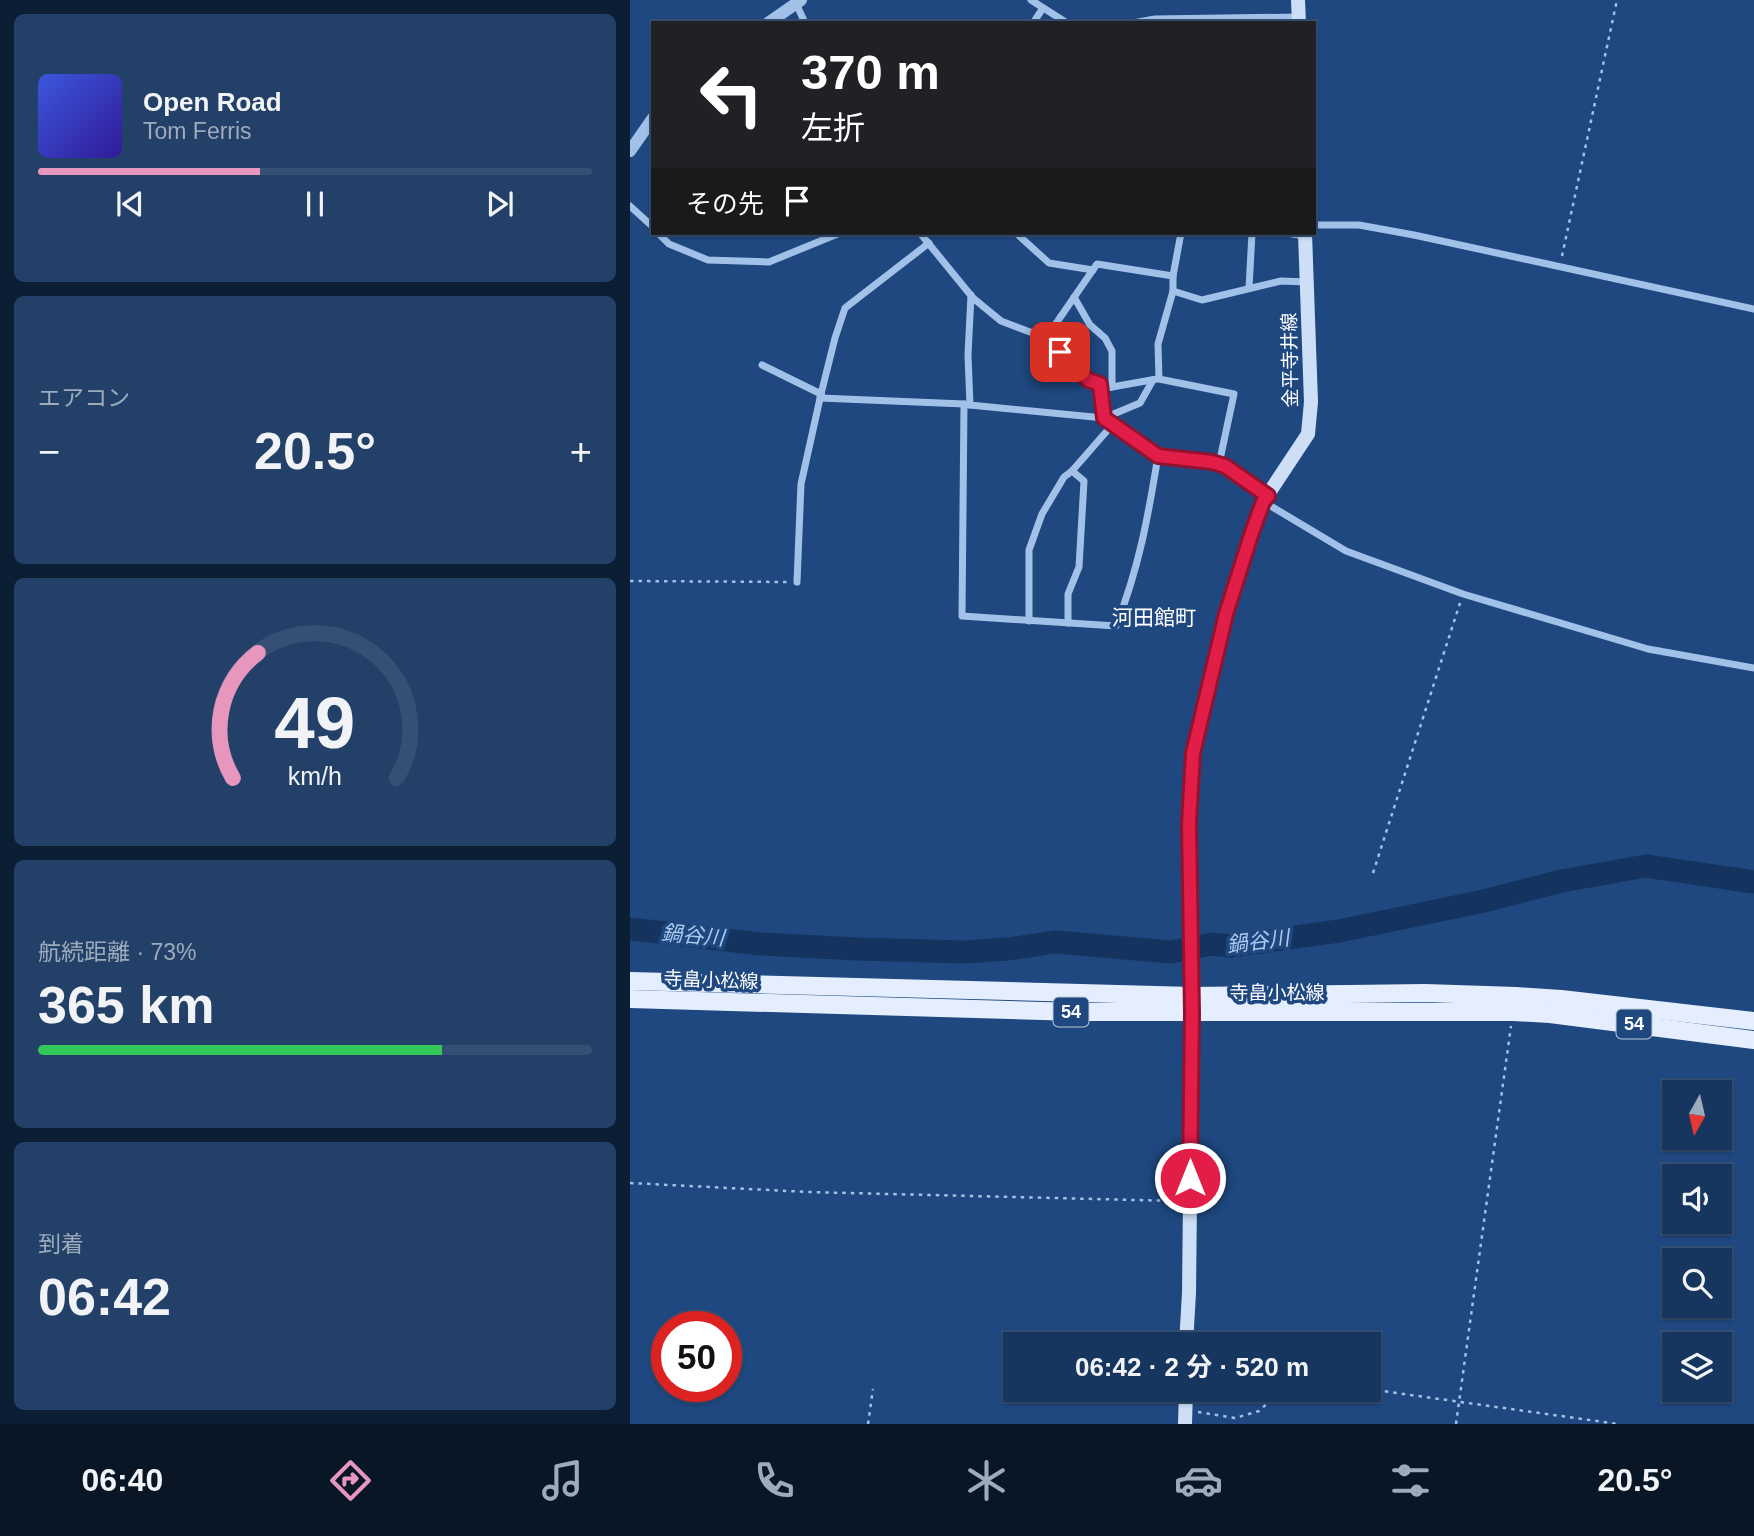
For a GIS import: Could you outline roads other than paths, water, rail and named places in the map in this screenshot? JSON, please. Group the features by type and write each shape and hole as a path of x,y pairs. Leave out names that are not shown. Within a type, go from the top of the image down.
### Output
{"main road":[{"path":"1298,0 1298,20"},
{"name":"金平寺井線","path":"1186,1332 1192,1005 1189,823 1193,753 1226,614 1265,499 1308,434 1311,420 1308,235"},
{"name":"寺畠小松線","path":"630,981 1192,1005 1425,993 1516,996 1754,1021"},
{"name":"寺畠小松線","path":"630,999 1192,1005 1513,1012 1550,1014 1754,1040"},
{"path":"1185,1424 1187,1402"}],"street":[{"path":"1031,0 1066,21"},
{"path":"771,21 797,2 804,21"},
{"path":"1034,21 1043,8"},
{"path":"1144,21 1298,20"},
{"path":"630,151 651,121"},
{"path":"630,206 651,225"},
{"path":"1316,230 1359,225 1754,309"},
{"path":"660,235 669,244 708,260 769,262 836,235"},
{"path":"922,235 971,295 1001,321 1046,338 1088,380 1100,384 1104,418 1158,456 1219,464 1265,499 1346,551 1463,594 1648,649 1754,668"},
{"path":"1018,235 1049,263 1093,270"},
{"path":"762,365 820,396 967,405 1104,418 1140,403 1156,379 1158,344 1173,291 1173,276 1182,235"},
{"path":"1249,288 1252,235"},
{"path":"797,582 801,484 820,396 845,308 929,243"},
{"path":"1046,338 1097,264 1173,276"},
{"path":"1173,291 1202,300 1281,281 1307,282"},
{"path":"971,295 962,616 1115,626 1130,592 1143,545 1158,456"},
{"path":"1074,298 1090,325 1105,338 1112,351 1112,387"},
{"path":"1100,389 1156,379 1234,394 1219,464"},
{"path":"1029,621 1029,550 1042,514 1064,477 1113,424"},
{"path":"1068,623 1068,594 1079,567 1084,481 1072,471"}],"waterway":[{"name":"鍋谷川","path":"630,929 761,944 857,949 963,952 1055,942 1171,952 1212,944 1231,946 1339,931 1484,901 1562,881 1646,866 1754,882"}],"district":[{"name":"河田館町","path":"1154,617"}]}
